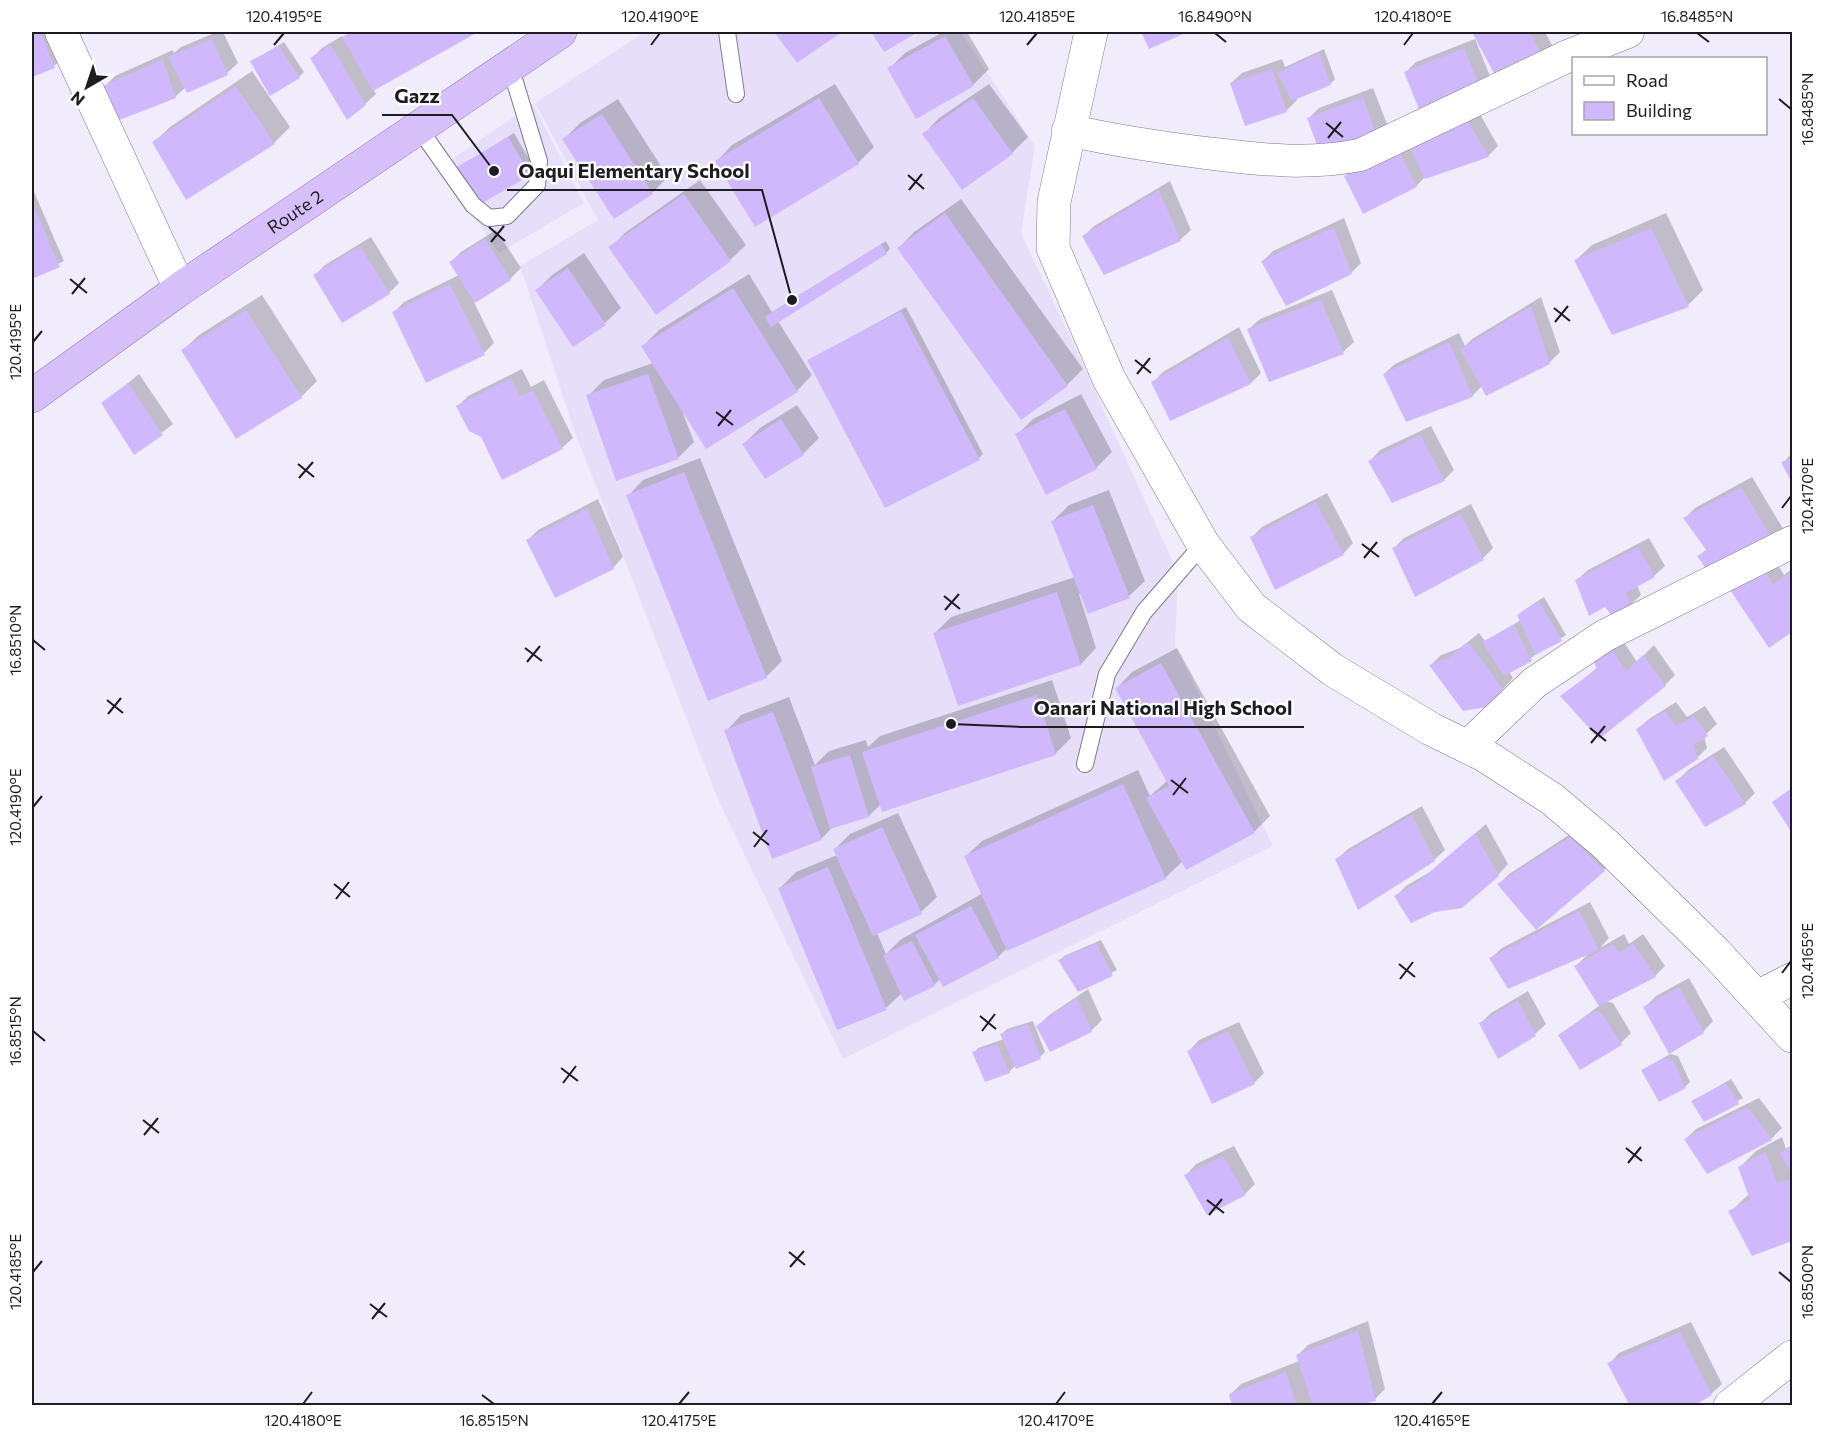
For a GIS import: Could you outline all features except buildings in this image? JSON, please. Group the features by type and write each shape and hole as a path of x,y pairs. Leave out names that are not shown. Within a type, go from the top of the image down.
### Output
{"highway":[{"name":"Route 2","path":"32,396 180,289 560,32"}],"street":[{"path":"61,32 180,289"},
{"path":"1091,32 1054,202 1053,248 1109,379 1203,544 1251,607 1333,670 1431,729 1484,755 1552,799 1604,843 1757,997 1792,1036"},
{"path":"1068,130 1118,142 1188,151 1279,162 1325,162 1360,155 1570,55 1628,32"},
{"path":"1467,747 1534,683 1604,636 1792,542"},
{"path":"1757,997 1792,979"},
{"path":"1730,1406 1792,1357"}],"lane":[{"path":"727,32 736,93"},
{"path":"418,127 473,205 489,218 507,216 537,185 539,161 510,66"},
{"path":"1085,764 1107,674 1144,612 1203,544"}],"shaded area":[{"path":"645,32 961,32 1035,146 1021,233 1178,573 1175,646 1273,846 843,1059 719,802 574,430 520,266 598,220 535,103"},
{"path":"533,104 584,203 499,253 440,167"}],"place":[{"name":"Gazz","path":"494,171"},
{"name":"Oaqui Elementary School","path":"792,300"},
{"name":"Oanari National High School","path":"951,724"}]}
